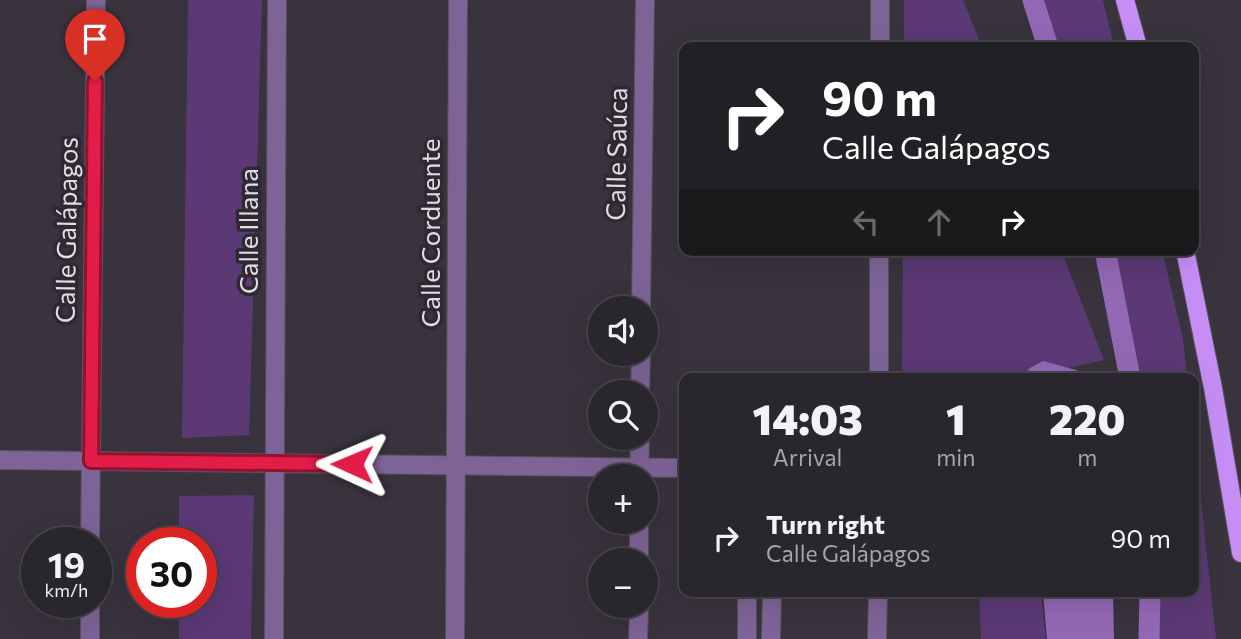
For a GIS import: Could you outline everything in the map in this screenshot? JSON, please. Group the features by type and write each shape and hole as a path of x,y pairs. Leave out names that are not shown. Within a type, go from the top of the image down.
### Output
{"main road":[{"path":"1125,0 1137,42"},
{"path":"1186,256 1213,388 1241,553"}],"street":[{"name":"Calle Galápagos","path":"90,527 96,0"},
{"name":"Calle Illana","path":"274,639 277,0"},
{"name":"Calle Corduente","path":"454,639 458,0"},
{"name":"Calle Saúca","path":"641,296 645,0"},
{"path":"880,0 880,42"},
{"path":"879,256 879,373"},
{"path":"0,460 456,465 588,470"},
{"path":"658,470 679,468"},
{"path":"747,597 747,639"},
{"path":"771,639 772,597"},
{"path":"877,639 878,597"},
{"path":"90,618 90,639"},
{"path":"638,639 639,618"}],"shaded area":[{"path":"188,0 262,0 249,435 182,438"},
{"path":"904,0 963,0 980,42 904,42"},
{"path":"1030,0 1103,0 1113,42 1041,42"},
{"path":"903,256 1063,256 1104,360 1048,373 902,373"},
{"path":"1094,256 1163,256 1183,339 1186,373 1124,373"},
{"path":"1043,361 1081,373 1026,373"},
{"path":"1199,482 1216,639 1143,639 1142,597 1199,597"},
{"path":"254,495 251,639 179,639 179,618 217,618 217,527 179,527 179,496"},
{"path":"979,597 1042,597 1046,639 981,639"},
{"path":"1043,597 1113,597 1114,639 1047,639"}],"waterway":[{"path":"1033,0 1046,42"},
{"path":"1106,256 1129,373"},
{"path":"1149,639 1150,597"}],"route":[{"path":"95,81 91,461 352,464"}]}
